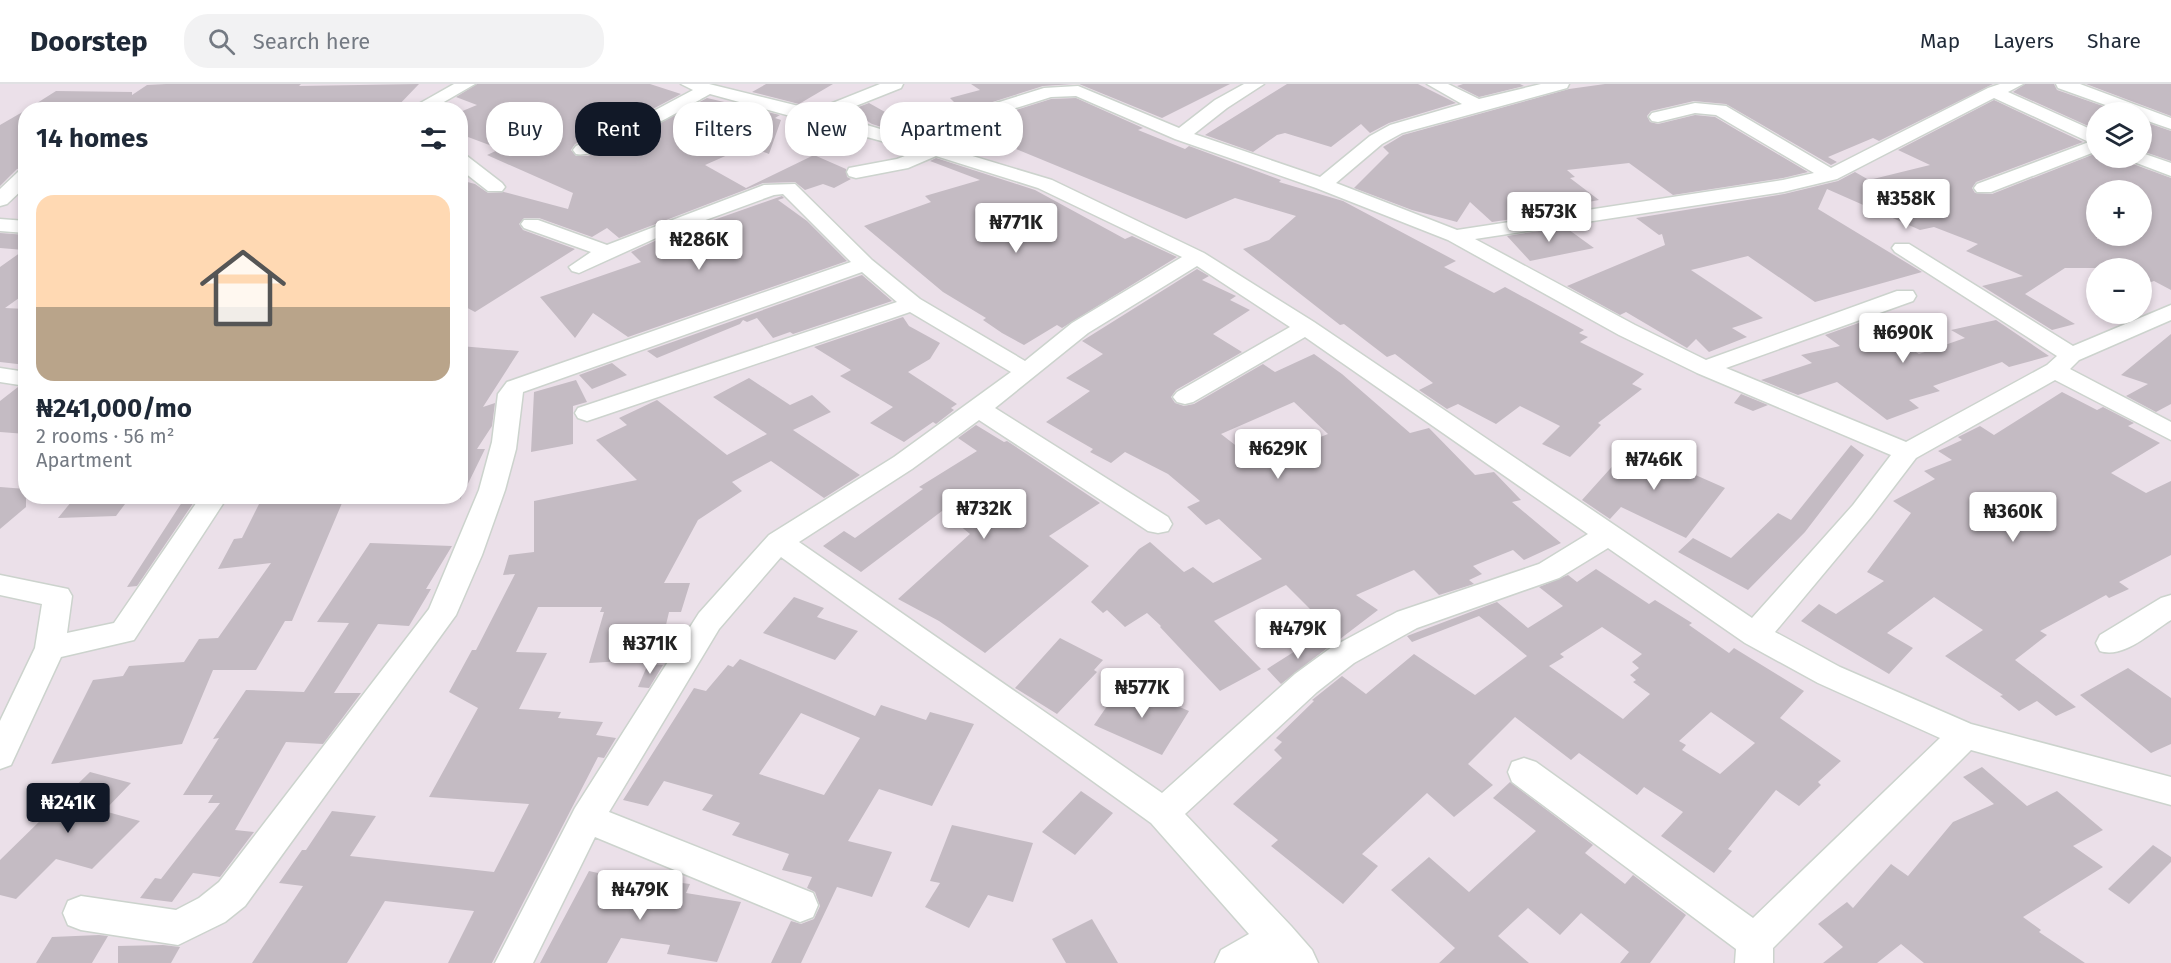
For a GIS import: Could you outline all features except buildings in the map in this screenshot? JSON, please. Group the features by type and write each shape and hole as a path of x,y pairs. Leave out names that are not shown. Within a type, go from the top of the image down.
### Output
{"street":[{"path":"432,102 467,84"},
{"path":"840,102 855,93 896,84"},
{"path":"1181,135 1221,104 1256,84"},
{"path":"1435,84 1477,105"},
{"path":"1323,184 1376,140 1396,129 1477,105 1561,84"},
{"path":"1455,236 1772,188 1830,175 1994,92 2015,84"},
{"path":"2064,84 2112,102"},
{"path":"661,112 698,87 785,108"},
{"path":"1014,102 1068,89 1090,95 1181,135 1323,184 1455,236 1627,330 1705,368 1907,452"},
{"path":"1994,92 2086,134"},
{"path":"1658,117 1695,108 1720,110 1830,175"},
{"path":"2152,117 2171,124"},
{"path":"1984,188 2086,149"},
{"path":"856,172 901,164 921,156"},
{"path":"955,156 1045,184 1197,257 1306,327 1755,635 1829,675 1965,735 2171,791"},
{"path":"2152,162 2171,170"},
{"path":"468,166 495,187"},
{"path":"0,175 18,175"},
{"path":"0,200 18,182"},
{"path":"579,267 606,251 780,187 794,191 865,264 912,304 1024,370"},
{"path":"531,224 606,251"},
{"path":"0,225 18,226"},
{"path":"1902,248 2063,362 2171,432"},
{"path":"514,963 587,818 709,621 724,600 779,542 903,463 979,409 1024,370 1080,328 1197,257"},
{"path":"81,913 178,928 212,910 232,894 441,615 491,490 503,449 510,394 515,387 865,264"},
{"path":"1705,368 1905,296"},
{"path":"587,413 912,304"},
{"path":"1755,635 1862,512 1907,452 2063,362 2171,312"},
{"path":"1185,397 1306,327"},
{"path":"0,375 18,378"},
{"path":"979,409 1158,524"},
{"path":"50,648 124,632 211,504"},
{"path":"1163,813 1306,683 1343,655 1407,620 1549,571 1577,556 1608,534"},
{"path":"779,542 1163,813 1289,950 1234,963"},
{"path":"0,585 58,596 50,648 0,755"},
{"path":"2111,643 2171,606"},
{"path":"1524,772 1754,952 1965,735"},
{"path":"587,818 800,905"}]}
